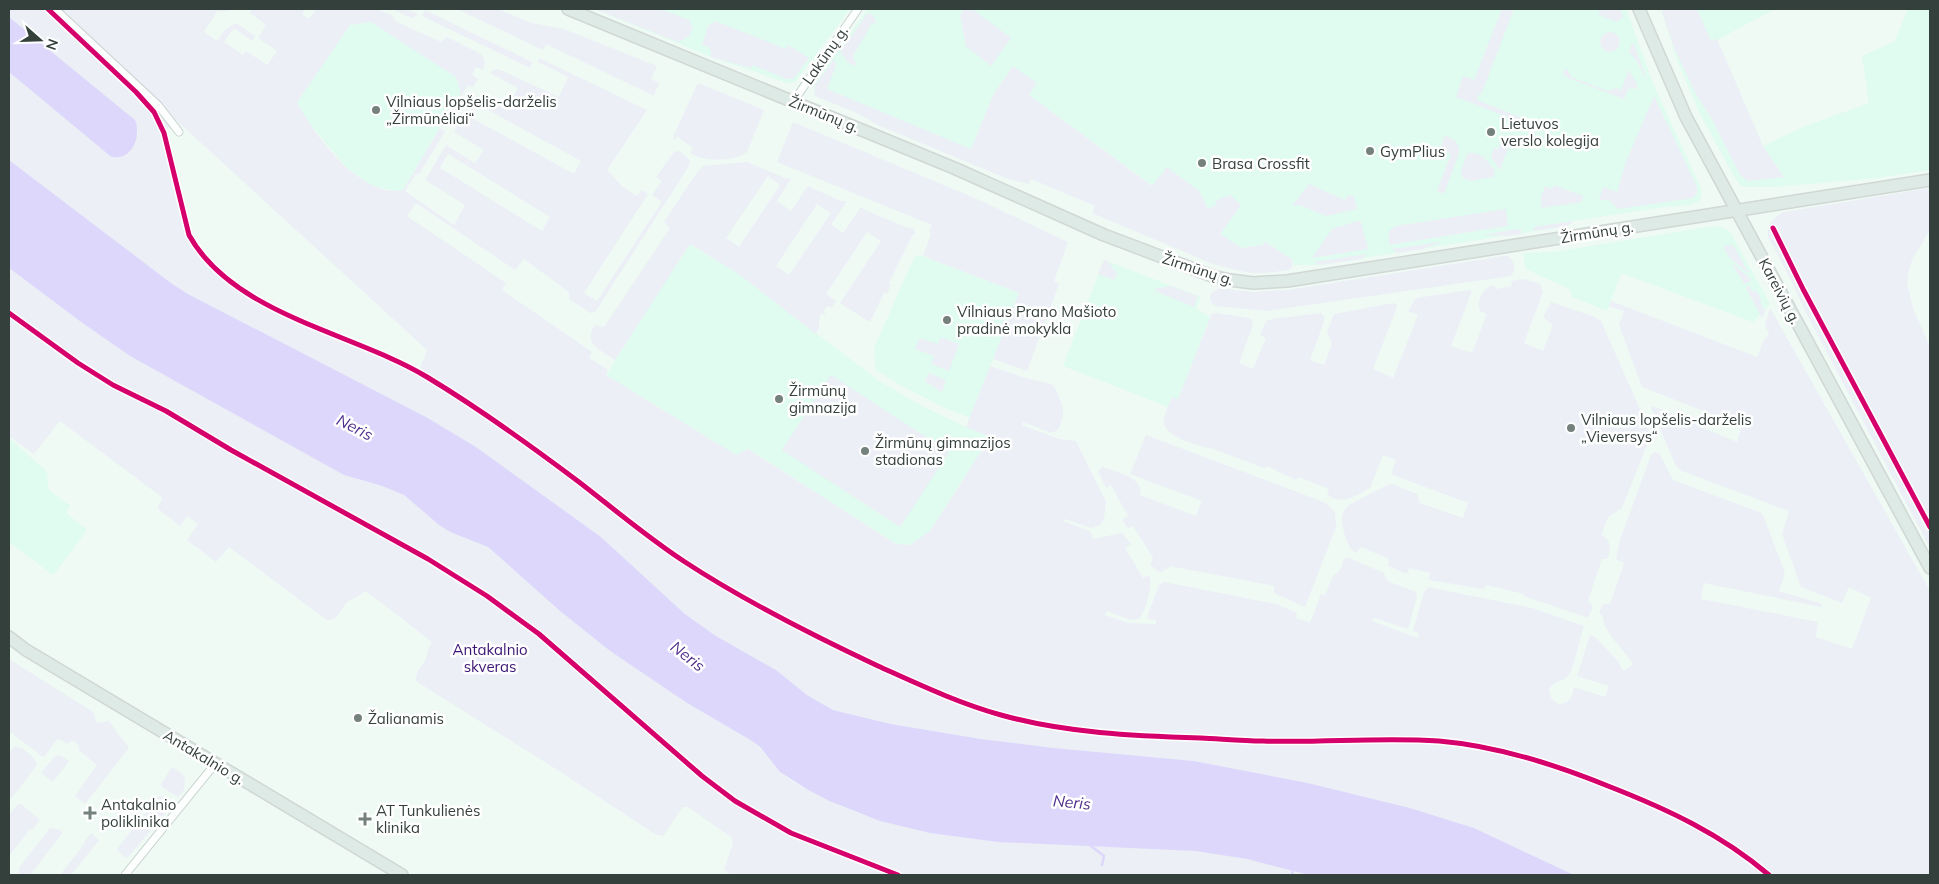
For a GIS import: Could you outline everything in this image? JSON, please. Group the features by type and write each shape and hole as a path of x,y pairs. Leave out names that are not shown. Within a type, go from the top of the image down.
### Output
{"main road":[{"name":"Žirmūnų g.","path":"568,9 954,168 1104,235 1212,276 1241,282 1269,283 1930,180"},
{"name":"Kareivių g.","path":"1639,9 1686,117 1930,568"},
{"name":"Antakalnio g.","path":"9,636 26,650 402,875"}],"street":[{"path":"55,9 158,105 179,132"},
{"name":"Lakūnų g.","path":"792,102 858,9"},
{"path":"125,875 215,764"}],"shaded area":[{"path":"595,9 850,9 796,81 790,84 711,57"},
{"path":"868,9 1626,9 1654,86 1701,188 1701,198 1698,202 1690,205 1573,221 1567,226 1320,265 1293,265 1293,261 1266,242 1263,245 1241,248 1220,234 1241,205 1216,201 1217,205 1208,209 1199,191 1153,186 1029,95 994,93 971,149 880,126 857,113 815,96 813,84"},
{"path":"1661,9 1775,9 1717,40 1763,146 1805,126 1869,103 1862,56 1895,41 1908,9 1930,9 1930,170 1877,178 1775,187 1745,187 1740,185 1701,116 1677,60"},
{"name":"Vilniaus lopšelis-darželis „Žirmūnėliai“","path":"371,22 456,77 461,93 403,190 397,191 372,186 346,167 305,118 297,102 350,25"},
{"path":"1714,226 1726,229 1731,233 1770,304 1753,322 1621,273 1607,311 1572,297 1571,290 1526,269 1523,253 1553,252"},
{"name":"Žirmūnų gimnazija","path":"689,244 736,272 879,381 922,406 989,436 984,447 930,531 910,545 896,544 749,449 736,455 606,375"},
{"name":"Vilniaus Prano Mašioto pradinė mokykla","path":"920,255 1019,293 970,418 945,408 876,370 874,348 914,258"},
{"path":"1104,260 1201,297 1196,308 1210,318 1178,400 1172,398 1168,407 1063,366"},
{"path":"9,438 47,472 49,490 70,506 66,513 87,530 53,575 9,542"}],"green space":[{"path":"9,9 235,9 221,12 218,10 204,32 217,41 225,30 236,23 255,36 252,41 234,28 224,42 243,55 246,51 267,65 277,51 258,38 266,25 250,13 253,9 305,9 302,14 309,19 316,9 377,9 393,16 395,21 441,42 447,37 481,54 485,62 483,70 476,67 472,75 478,79 473,87 468,85 460,98 464,101 449,125 444,122 461,93 456,77 371,22 350,25 297,102 314,131 340,161 355,175 371,185 387,190 403,190 440,128 445,132 419,174 415,175 405,191 454,225 465,205 425,180 446,145 475,163 484,150 454,132 471,101 478,95 506,110 518,88 490,73 494,70 498,69 559,97 568,77 538,62 539,58 647,110 607,170 623,187 637,196 642,190 648,194 584,293 597,301 662,202 652,195 662,181 656,177 674,152 679,151 690,161 689,166 595,312 590,313 569,299 569,292 524,259 515,270 416,203 407,216 506,283 502,290 592,352 589,358 608,370 606,375 736,455 748,449 896,544 910,545 930,531 984,447 988,436 966,427 990,366 1025,378 1051,384 1054,386 1063,408 1058,430 1051,433 1023,422 1022,425 1059,439 1076,441 1106,502 1104,519 1100,525 1091,528 1065,519 1063,521 1090,531 1093,539 1122,533 1131,544 1125,548 1143,578 1149,575 1150,579 1148,598 1142,616 1139,619 1130,620 1107,611 1105,615 1129,623 1156,624 1156,620 1148,619 1147,617 1159,585 1164,582 1276,604 1297,613 1296,618 1310,623 1321,594 1325,595 1333,576 1340,570 1344,559 1349,558 1384,573 1387,581 1416,592 1417,597 1408,629 1374,618 1372,621 1418,638 1419,633 1413,631 1424,592 1428,587 1532,608 1584,626 1575,660 1568,676 1553,684 1549,689 1551,698 1558,704 1565,703 1570,699 1574,687 1605,697 1609,686 1577,676 1590,635 1594,636 1618,661 1623,671 1633,665 1610,635 1599,612 1603,604 1610,604 1624,563 1616,559 1620,540 1651,455 1654,452 1659,453 1673,480 1763,515 1785,573 1779,591 1822,604 1821,607 1704,583 1701,599 1818,622 1816,637 1852,649 1871,598 1849,587 1842,603 1801,587 1782,534 1789,511 1682,471 1676,466 1651,408 1652,406 1690,420 1692,415 1698,419 1696,425 1737,442 1742,426 1642,387 1619,325 1624,311 1609,306 1611,301 1757,357 1763,342 1769,334 1765,325 1770,308 1930,591 1930,875 1574,875 1474,828 1410,808 1308,783 1194,761 981,739 891,724 833,710 807,695 776,670 716,636 685,614 601,537 476,447 426,417 188,294 9,160 9,72 106,153 138,134 137,127 130,116 9,17","holes":["477,104 581,161 574,174 470,117","177,121 427,350 418,374 260,305 214,272 195,251 182,226 161,133","448,154 550,217 542,231 440,168"]},
{"path":"392,9 406,9 418,14 412,18"},
{"path":"457,9 498,9 531,23 564,29 657,66 651,79 659,83 654,96 546,44 543,50"},
{"path":"595,9 660,9 689,20 693,28 689,36 678,42"},
{"path":"964,9 972,9 1011,38 991,66 966,46 960,15"},
{"path":"1502,9 1514,9 1481,95 1479,94 1477,100 1530,121 1528,125 1456,97 1463,76 1474,80"},
{"path":"1599,9 1621,9 1623,17 1617,22 1599,15"},
{"path":"1661,9 1697,9 1711,41 1717,39 1763,146 1784,177 1748,181 1740,175 1713,121 1697,96 1675,50"},
{"path":"425,10 532,62 530,68 422,16"},
{"path":"868,13 873,15 876,22 875,24 872,23 853,56 855,66 847,62 840,52"},
{"path":"715,21 786,49 788,45 809,58 793,79 786,79 753,65 751,68 711,57 710,47 702,45 708,26"},
{"path":"1610,32 1617,35 1620,42 1617,49 1610,52 1603,49 1600,42 1603,35"},
{"path":"1634,44 1648,83 1636,60 1629,52 1631,45"},
{"path":"834,59 836,65 827,89 971,149 994,93 1013,66 1037,83 1029,95 1152,186 1167,167 1199,191 1208,209 1217,205 1215,201 1230,195 1241,205 1220,234 1241,248 1263,245 1265,242 1292,259 1292,267 1289,270 1251,273 1213,264 1092,213 1095,206 1031,179 1029,184 1008,179 880,126 857,113 815,96 815,85"},
{"path":"1566,68 1571,77 1608,91 1615,88 1621,90 1629,70 1637,84 1637,89 1629,88 1624,99 1568,78 1563,74"},
{"path":"698,83 764,110 747,152 727,159 703,158 690,153 693,148 678,137 674,141 673,137"},
{"path":"1654,96 1697,187 1697,193 1693,198 1618,209 1609,200 1599,200 1603,187 1617,192 1626,162"},
{"path":"793,122 977,199 1068,242 1054,281 1059,284 1027,371 993,359 1019,293 923,256 931,234 929,232 932,225 777,162"},
{"path":"1445,135 1455,141 1459,153 1444,194 1437,191 1451,154 1440,149"},
{"path":"1502,140 1510,143 1500,170 1491,157 1494,148 1498,149"},
{"path":"1469,153 1481,155 1495,171 1494,177 1471,181 1463,178 1461,171"},
{"path":"747,162 791,179 777,201 791,211 808,186 841,201 847,201 831,225 843,233 861,207 908,228 913,228 915,233 889,283 891,285 887,294 884,293 870,322 840,303 881,241 867,232 826,294 836,301 832,308 827,306 823,312 827,315 820,314 819,327 816,334 736,272 690,244 615,360 599,350 592,342 591,337 595,325 604,327 670,228 664,222 703,166","holes":["768,176 780,185 739,247 726,238","817,204 831,213 789,275 776,266"]},
{"path":"1309,184 1345,200 1349,195 1354,197 1357,209 1326,216 1299,205 1292,206"},
{"path":"1554,185 1583,196 1582,202 1542,208 1542,202 1540,201 1545,186 1552,189"},
{"path":"1930,188 1930,230 1913,258 1907,284 1914,311 1930,346 1930,548 1806,313 1768,237 1768,232 1772,222 1784,212"},
{"path":"1506,209 1508,226 1389,245 1389,231 1396,226"},
{"path":"1358,221 1361,222 1368,249 1312,258 1332,229"},
{"path":"1573,221 1567,226 1534,231 1533,229 1535,227"},
{"path":"1517,229 1521,230 1522,234 1505,236 1484,235"},
{"path":"1442,242 1423,249 1397,253 1392,249"},
{"path":"1733,245 1750,275 1728,256 1723,246"},
{"path":"1367,254 1361,259 1320,265 1314,262"},
{"path":"1508,256 1513,263 1514,271 1511,276 1267,311 1216,306 1212,304 1210,299 1211,293 1220,288 1251,292 1288,290"},
{"path":"1104,260 1108,261 1117,274 1114,280 1098,274"},
{"path":"1731,262 1752,280 1744,284"},
{"name":"Antakalnio skveras","path":"9,268 130,356 360,480 404,495 450,532 488,547 560,611 610,651 687,703 752,741 786,777 838,805 887,822 937,833 987,840 1194,851 1252,860 1309,875 732,875 724,870 733,843 731,837 688,807 683,807 663,836 655,834 419,683 416,680 417,673 425,661 432,642 366,591 349,601 336,617 330,620 325,619 229,547 216,562 187,540 198,524 187,516 180,526 157,508 163,498 60,421 34,454 9,436"},
{"path":"1524,279 1540,284 1543,292 1524,343 1543,351 1553,325 1543,317 1551,302 1595,317 1601,321 1650,432 1649,440 1622,508 1608,517 1601,535 1609,542 1610,552 1607,559 1602,559 1588,601 1593,606 1588,618 1524,596 1524,594 1486,585 1484,589 1429,580 1430,573 1409,568 1407,574 1388,566 1389,559 1361,547 1356,553 1353,551 1347,542 1344,531 1342,516 1344,511 1349,505 1387,485 1392,484 1417,494 1420,503 1463,518 1468,503 1393,475 1392,472 1396,460 1383,455 1370,488 1349,499 1339,500 1327,495 1329,489 1299,477 1296,480 1267,466 1264,468 1208,447 1188,442 1168,431 1165,426 1164,420 1167,408 1172,397 1178,399 1211,316 1209,315 1216,313 1252,320 1253,325 1239,363 1253,369 1266,338 1260,335 1266,321 1321,313 1324,317 1324,322 1310,360 1324,365 1332,344 1327,332 1334,314 1396,304 1397,307 1373,369 1393,378 1418,315 1408,311 1416,298 1472,291 1451,346 1472,353 1487,314 1480,311 1481,295 1490,286 1494,285 1496,289 1512,286 1511,281"},
{"path":"1749,285 1752,292 1756,290 1762,301 1760,302 1765,311 1762,318 1746,288"},
{"path":"1170,286 1198,296 1194,307 1155,291 1155,289"},
{"path":"941,337 959,344 949,371 931,364 934,356 915,349 920,338 938,344"},
{"path":"929,373 946,380 942,392 925,382"},
{"name":"Žirmūnų gimnazijos stadionas","path":"831,375 949,452 900,527 782,450"},
{"path":"1146,435 1326,503 1335,512 1336,527 1305,607 1274,593 1274,586 1170,566 1169,569 1164,569 1163,572 1157,571 1150,564 1153,558 1133,526 1128,528 1122,520 1128,516 1111,485 1106,488 1098,471 1103,467 1128,476 1138,484 1140,495 1196,516 1202,501 1130,474"},
{"path":"9,659 93,712 97,723 109,721 128,746 128,749 85,804 75,796 97,765 79,750 79,745 72,740 68,744 58,739 43,757 9,731"},
{"path":"15,746 22,748 28,753 37,765 11,799 9,797 9,753"},
{"path":"59,755 69,761 53,782 41,773 55,756"},
{"path":"172,767 185,778 184,790 178,797 162,787 161,784"},
{"path":"159,796 173,804 129,856 125,858 117,849"},
{"path":"18,804 21,804 40,820 32,830 30,829 9,856 9,815"},
{"path":"50,828 63,832 30,875 22,875 19,873 19,868"},
{"path":"91,833 99,840 71,875 60,875 85,843"}],"water":[{"path":"9,17 135,120 137,127 136,141 129,152 124,156 110,156 9,72"},
{"name":"Neris","path":"9,160 188,294 426,417 476,447 601,537 685,614 716,636 776,670 807,695 833,710 891,724 981,739 1194,761 1308,783 1410,808 1474,828 1574,875 1309,875 1247,859 1195,851 998,842 930,833 880,821 829,801 780,772 760,747 752,741 687,703 610,651 560,611 488,547 450,532 404,495 382,486 344,475 130,356 9,268"}],"waterway":[{"path":"1091,846 1104,856 1102,865"},
{"path":"1292,875 1293,870"}],"cycle path":[{"path":"48,9 136,92 154,112 164,133 189,235 209,262 235,285 265,303 298,319 398,362 427,377 523,441 671,553 732,591 804,630 878,666 954,699 1001,715 1050,726 1125,735 1247,741 1439,741 1483,747 1525,757 1567,770 1672,813 1732,847 1769,875"},
{"path":"1773,228 1803,289 1930,527"},
{"path":"9,313 78,363 113,385 166,411 231,450 428,559 487,596 539,634 702,776 735,801 791,833 898,875"}],"place":[{"name":"Vilniaus lopšelis-darželis „Žirmūnėliai“","path":"376,110"},
{"name":"Lietuvos verslo kolegija","path":"1491,132"},
{"name":"GymPlius","path":"1370,151"},
{"name":"Brasa Crossfit","path":"1202,163"},
{"name":"Vilniaus Prano Mašioto pradinė mokykla","path":"947,320"},
{"name":"Žirmūnų gimnazija","path":"779,399"},
{"name":"Vilniaus lopšelis-darželis „Vieversys“","path":"1571,428"},
{"name":"Žirmūnų gimnazijos stadionas","path":"865,451"},
{"name":"Žalianamis","path":"358,718"},
{"name":"Antakalnio poliklinika","path":"90,813"},
{"name":"AT Tunkulienės klinika","path":"365,819"}]}
